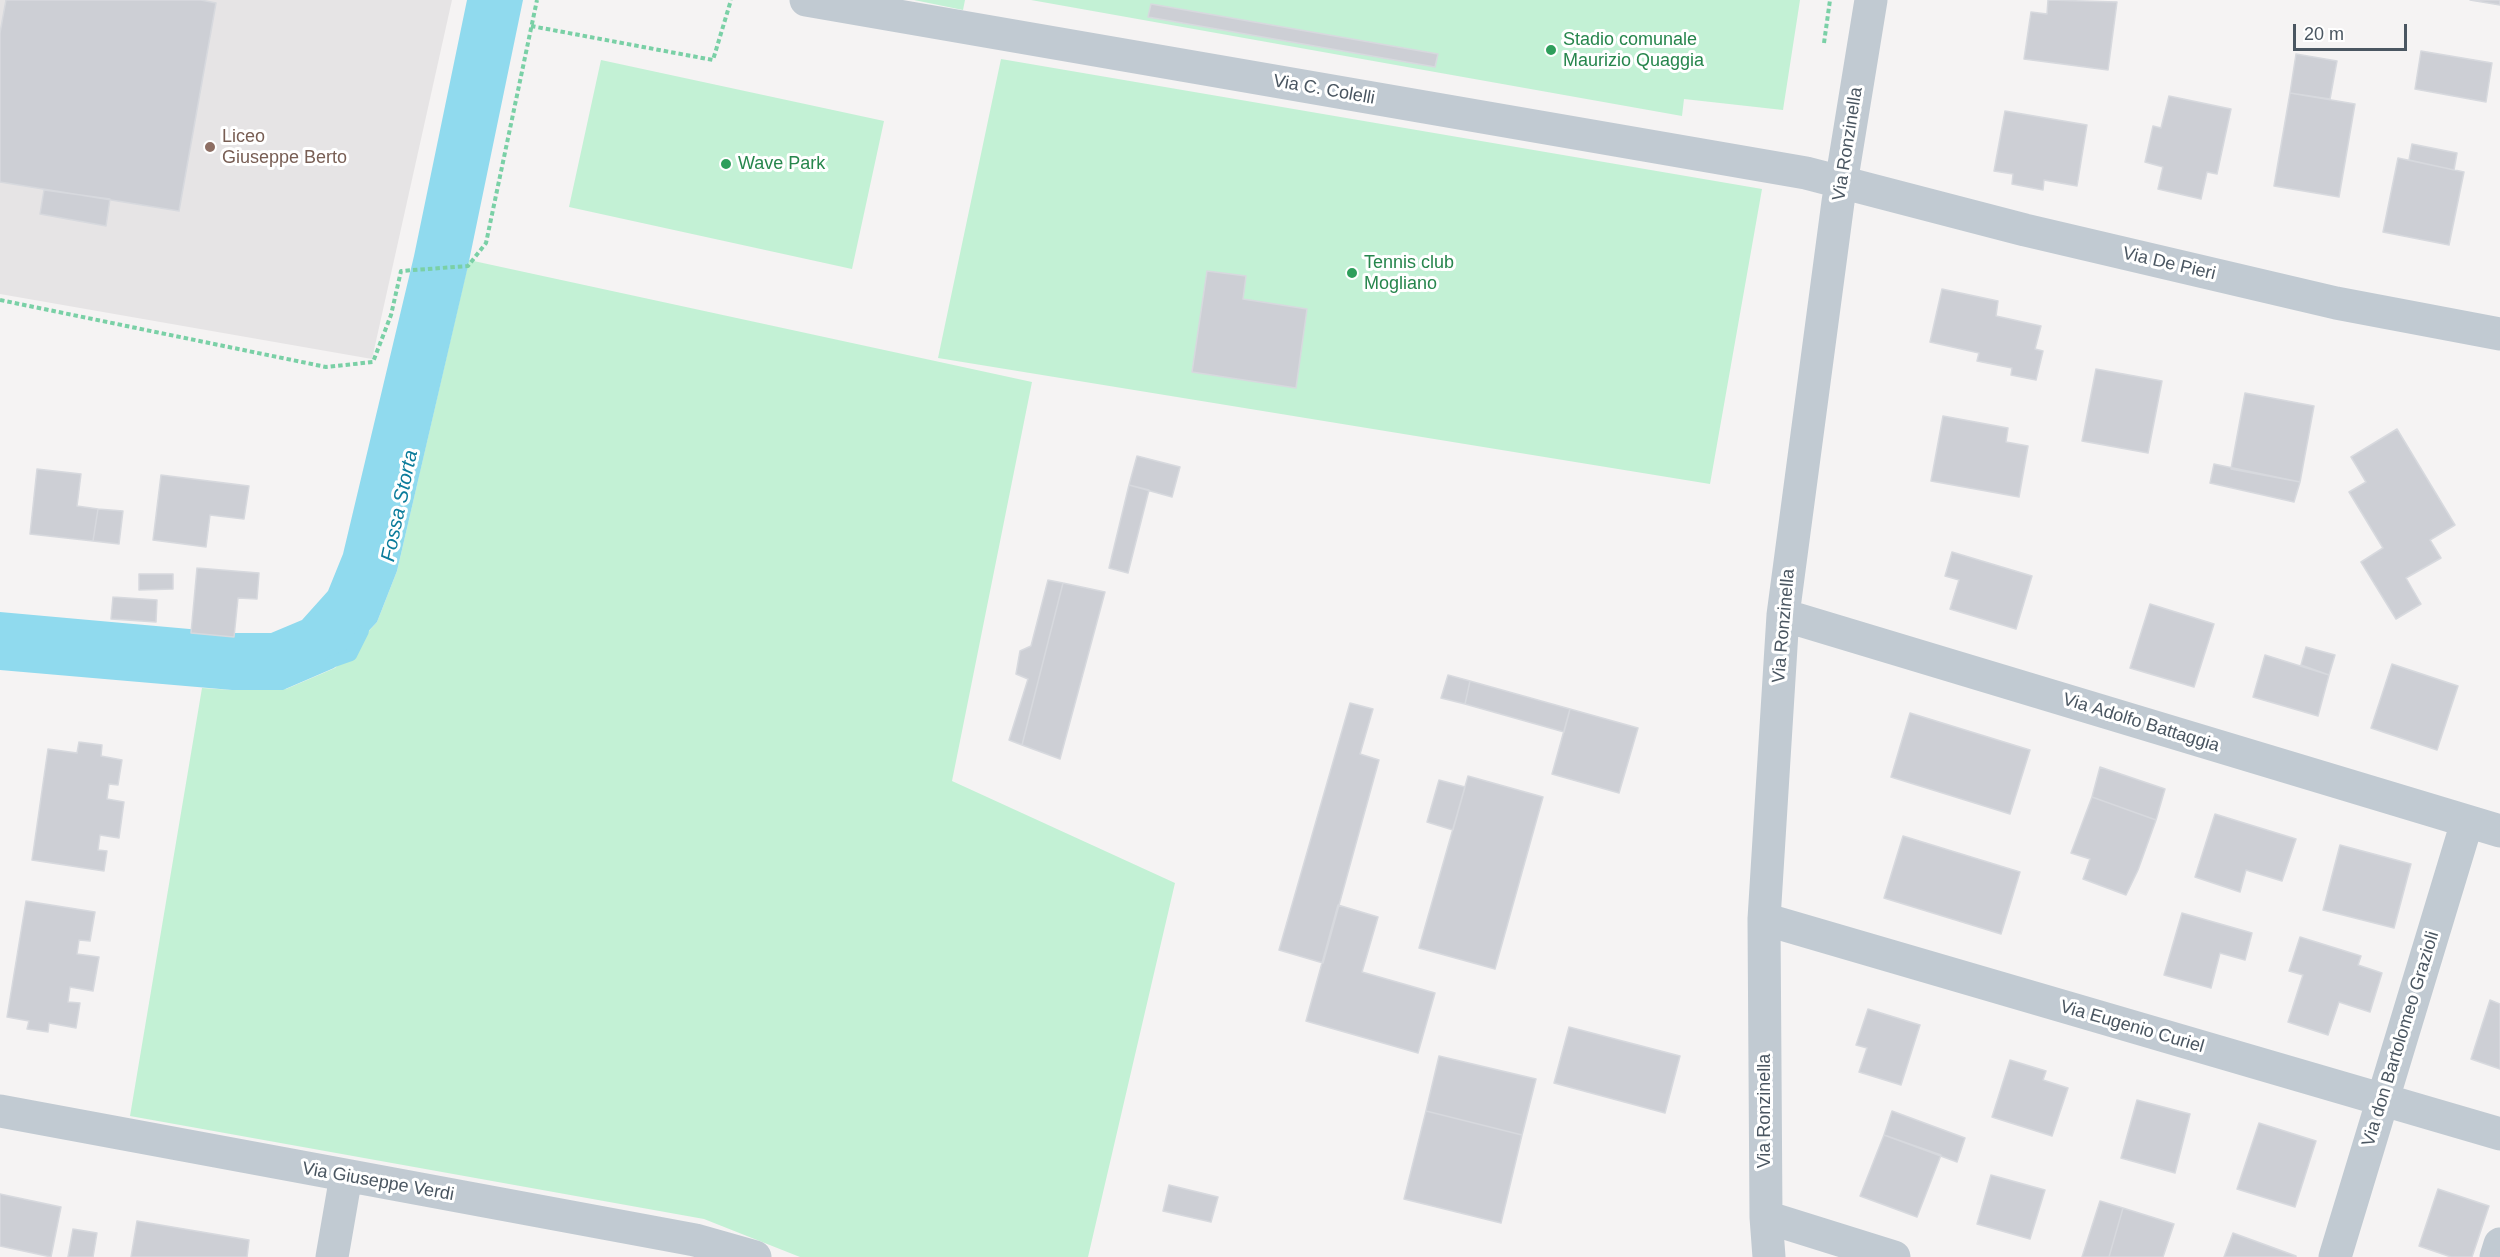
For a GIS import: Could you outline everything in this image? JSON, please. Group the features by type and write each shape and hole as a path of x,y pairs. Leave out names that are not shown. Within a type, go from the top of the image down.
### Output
{"street":[{"name":"Via C. Colelli","path":"806,0 1806,173 1841,181"},
{"name":"Via Ronzinella","path":"1769,1257 1766,1217 1764,919 1782,615 1841,181 1871,0"},
{"name":"Via De Pieri","path":"1841,181 2037,233 2336,303 2500,334"},
{"name":"Via Adolfo Battaggia","path":"1782,615 2500,831"},
{"name":"Via don Bartolomeo Grazioli","path":"2335,1257 2467,822"},
{"name":"Via Eugenio Curiel","path":"1764,919 2500,1134"},
{"name":"Via Giuseppe Verdi","path":"0,1111 346,1176 694,1248 755,1257"},
{"path":"332,1257 346,1176"},
{"path":"1766,1217 1894,1257"},
{"path":"2496,1257 2500,1244"}],"path":[{"path":"0,300 326,367 373,362 391,315 401,271 468,266 486,243 537,0"},
{"path":"531,26 713,60 731,0"}],"shaded area":[{"name":"Liceo Giuseppe Berto","path":"0,0 452,0 372,359 0,294"}],"green space":[{"path":"914,0 965,0 963,10"},
{"name":"Stadio comunale Maurizio Quaggia","path":"1031,0 1800,0 1783,110 1684,99 1682,116"},
{"name":"Tennis club Mogliano","path":"1001,59 1762,189 1710,484 938,358"},
{"name":"Wave Park","path":"601,60 884,121 852,269 569,207"},
{"path":"469,260 1032,382 952,781 1175,883 1088,1257 800,1257 704,1219 130,1116 202,688 286,689 335,668 377,622 397,571"}],"water":[{"path":"467,0 523,0 468,266 397,571 377,622 334,668 283,690 232,690 0,670 0,612 234,633 271,633 302,620 328,591 343,554 414,256"}],"building":[{"path":"6,0 201,0 216,3 179,211 0,182 0,33"},
{"path":"2048,0 2117,2 2108,70 2024,59 2031,12 2047,14"},
{"path":"2470,0 2500,0 2500,5"},
{"path":"1151,4 1438,54 1435,67 1148,17"},
{"path":"2421,51 2492,63 2486,102 2415,89"},
{"path":"2296,54 2337,61 2330,99 2290,93"},
{"path":"2290,93 2355,104 2339,197 2274,186"},
{"path":"2169,96 2231,109 2217,174 2207,172 2201,199 2158,189 2163,167 2145,162 2153,126 2161,128"},
{"path":"2005,111 2087,125 2077,186 2044,180 2043,190 2012,184 2013,174 1994,171"},
{"path":"2412,144 2457,153 2454,170 2409,160"},
{"path":"2398,158 2464,172 2449,245 2383,232"},
{"path":"44,190 110,199 106,226 40,214"},
{"path":"1207,271 1246,276 1243,299 1307,309 1296,388 1192,372"},
{"path":"1942,289 1998,301 1996,316 2041,326 2035,349 2043,351 2036,380 2011,375 2012,368 1977,361 1979,353 1930,342"},
{"path":"2096,369 2162,381 2148,453 2082,441"},
{"path":"2245,393 2314,406 2300,482 2231,469"},
{"path":"1943,416 2008,428 2006,442 2028,446 2019,497 1931,481"},
{"path":"2397,429 2455,525 2430,540 2441,558 2406,578 2421,604 2396,619 2361,562 2383,548 2349,492 2366,482 2351,457"},
{"path":"1137,456 1180,467 1172,497 1129,485"},
{"path":"2214,464 2300,482 2294,502 2210,483"},
{"path":"37,469 81,474 77,506 98,509 93,541 30,534"},
{"path":"161,475 249,486 244,519 210,515 206,547 153,540"},
{"path":"1129,485 1149,490 1128,573 1109,568"},
{"path":"98,509 123,511 119,544 93,541"},
{"path":"1952,552 2032,576 2016,629 1950,609 1959,580 1945,576"},
{"path":"197,568 259,573 257,599 238,598 234,637 191,633"},
{"path":"139,574 173,574 173,589 139,590"},
{"path":"1048,580 1063,583 1022,745 1009,740 1028,679 1016,674 1020,651 1031,646"},
{"path":"1063,583 1105,592 1060,759 1022,745"},
{"path":"113,597 157,600 156,622 111,619"},
{"path":"2150,604 2214,624 2194,687 2130,668"},
{"path":"2306,647 2335,655 2329,675 2301,665"},
{"path":"2265,655 2329,675 2318,716 2253,697"},
{"path":"2392,664 2458,686 2437,750 2371,728"},
{"path":"1448,675 1470,681 1465,704 1441,698"},
{"path":"1470,681 1570,709 1564,732 1465,704"},
{"path":"1350,703 1373,709 1360,754 1379,760 1323,963 1279,950"},
{"path":"1570,709 1638,728 1619,793 1552,774"},
{"path":"1910,713 2030,750 2010,814 1891,777"},
{"path":"79,742 102,745 101,756 122,760 118,785 109,784 107,799 124,802 119,838 100,835 98,850 107,851 104,871 32,860 48,749 77,753"},
{"path":"2100,767 2165,789 2156,820 2092,797"},
{"path":"1468,776 1543,797 1495,969 1419,948"},
{"path":"1439,780 1465,787 1453,830 1427,822"},
{"path":"2092,797 2156,820 2138,870 2126,895 2083,879 2090,859 2071,853"},
{"path":"2215,814 2296,839 2282,881 2246,870 2240,892 2195,877"},
{"path":"1903,836 2020,872 2001,934 1884,898"},
{"path":"2340,845 2411,864 2394,928 2323,910"},
{"path":"26,901 95,912 90,941 79,940 77,954 99,957 93,991 70,987 68,1002 80,1003 76,1028 49,1023 48,1032 27,1029 29,1021 7,1017"},
{"path":"1338,905 1378,917 1362,972 1435,993 1418,1053 1306,1021"},
{"path":"2182,913 2252,933 2245,960 2220,953 2211,988 2164,975"},
{"path":"2300,937 2361,956 2358,965 2382,973 2370,1012 2339,1002 2328,1035 2288,1022 2303,975 2289,971"},
{"path":"2490,1000 2500,1004 2500,1069 2471,1059"},
{"path":"1868,1009 1920,1025 1901,1085 1859,1072 1867,1048 1856,1045"},
{"path":"1569,1027 1680,1056 1665,1113 1554,1083"},
{"path":"1439,1056 1536,1079 1522,1135 1426,1111"},
{"path":"2010,1060 2046,1071 2043,1080 2068,1088 2052,1136 1992,1117"},
{"path":"2137,1100 2190,1114 2175,1173 2121,1158"},
{"path":"1426,1111 1522,1135 1501,1223 1404,1199"},
{"path":"1892,1111 1965,1138 1957,1162 1884,1135"},
{"path":"2259,1123 2316,1141 2295,1207 2237,1189"},
{"path":"1884,1135 1941,1155 1917,1217 1860,1196"},
{"path":"1991,1175 2045,1190 2030,1239 1977,1224"},
{"path":"1169,1185 1218,1197 1211,1222 1163,1211"},
{"path":"2438,1189 2489,1206 2472,1257 2451,1257 2419,1246"},
{"path":"0,1194 61,1207 51,1257 0,1246"},
{"path":"2100,1201 2123,1208 2109,1257 2082,1257"},
{"path":"2123,1208 2174,1224 2163,1257 2109,1257"},
{"path":"137,1221 249,1240 247,1257 131,1257"},
{"path":"73,1229 97,1233 93,1257 68,1257"},
{"path":"2233,1233 2296,1256 2296,1257 2224,1257"}],"waterway":[{"name":"Fossa Storta","path":"331,662 351,655 363,631"}],"place":[{"name":"Stadio comunale Maurizio Quaggia","path":"1551,50"},
{"name":"Liceo Giuseppe Berto","path":"210,147"},
{"name":"Wave Park","path":"726,164"},
{"name":"Tennis club Mogliano","path":"1352,273"}]}
